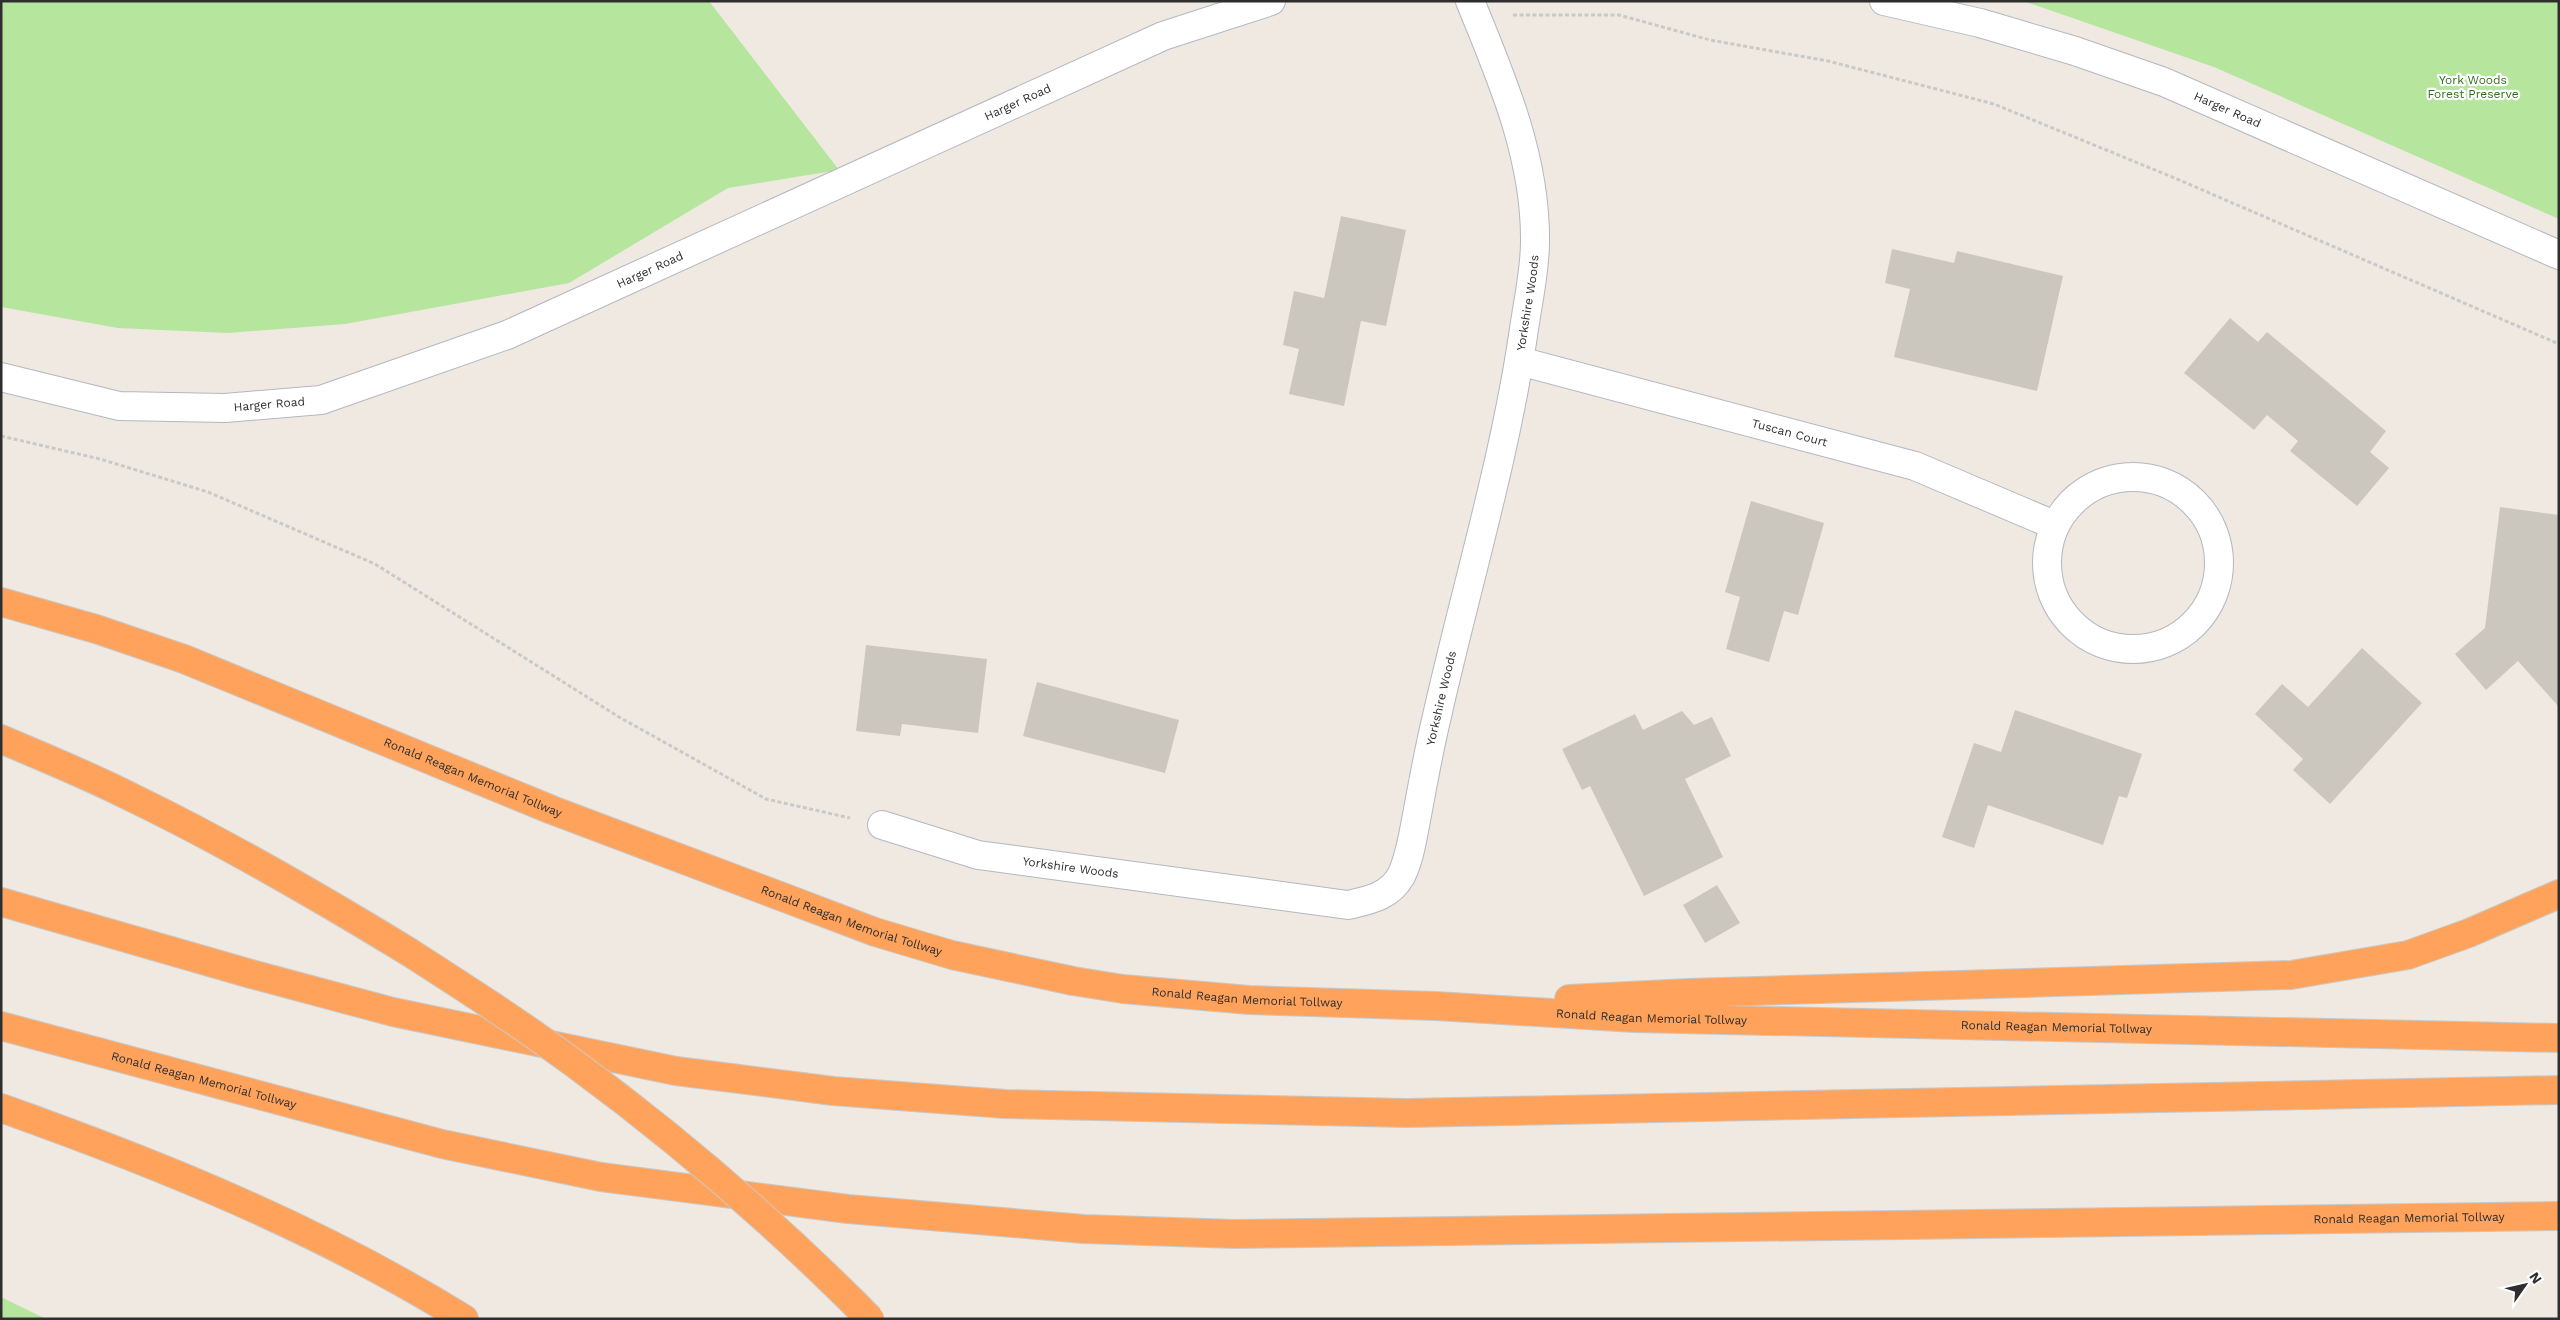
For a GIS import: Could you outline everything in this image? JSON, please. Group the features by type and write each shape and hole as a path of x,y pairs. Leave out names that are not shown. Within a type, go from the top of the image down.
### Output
{"highway":[{"name":"Ronald Reagan Memorial Tollway","path":"1,602 96,628 184,659 552,810 875,932 952,955 1013,969 1124,989 1249,1000 1436,1006 1634,1018 2559,1038"},
{"path":"1,739 132,797 198,830 276,873 409,952 574,1063 650,1120 758,1211 870,1319"},
{"path":"1436,1006 1698,993 2291,975 2408,955 2469,933 2559,894"},
{"path":"1,902 251,974 393,1012 676,1071 833,1091 986,1102 1407,1113 2559,1090"},
{"name":"Ronald Reagan Memorial Tollway","path":"1,1026 442,1144 601,1177 848,1209 1084,1229 1236,1234 2559,1216"},
{"path":"1,1108 137,1158 233,1198 322,1240 464,1319"}],"street":[{"name":"Harger Road","path":"1,377 118,406 225,408 322,400 507,335 1163,36 1271,1"},
{"name":"Yorkshire Woods","path":"882,825 978,855 1348,905 1377,898 1392,889 1401,875 1412,841 1432,735 1508,426 1536,244 1532,186 1508,93 1470,1"},
{"name":"Harger Road","path":"1884,1 1980,23 2076,51 2164,82 2559,255"},
{"name":"Tuscan Court","path":"1519,361 1915,466 2054,525"},
{"path":"2135,477 2144,477 2170,485 2193,500 2210,522 2218,548 2219,575 2211,601 2194,626 2169,642 2140,650 2109,647 2082,634 2061,612 2048,584 2046,554 2054,525 2070,503 2092,486 2117,478 2135,477"}],"path":[{"path":"1508,10 1513,15 1620,15 1710,40 1828,61 1994,104 2178,179 2559,344"},
{"path":"1,436 100,459 208,492 374,564 619,717 766,799 882,825"}],"green space":[{"path":"1,1 709,1 839,170 728,188 569,283 345,324 228,333 118,328 1,307"},
{"name":"York Woods Forest Preserve","path":"2023,1 2559,1 2559,219 2214,67"},
{"path":"1,1297 46,1319 1,1319"}],"building":[{"path":"1341,216 1406,230 1386,326 1361,321 1344,406 1289,394 1299,349 1283,345 1294,291 1324,298"},
{"path":"1892,249 1954,263 1957,251 2063,276 2037,391 1894,357 1910,289 1885,283"},
{"path":"2230,318 2258,342 2267,332 2386,431 2370,452 2389,468 2357,506 2290,451 2298,441 2267,415 2254,430 2184,373"},
{"path":"1751,501 1824,523 1798,615 1784,611 1769,662 1726,649 1740,597 1725,592"},
{"path":"2500,507 2559,515 2559,707 2518,661 2486,690 2455,654 2485,628"},
{"path":"866,645 987,659 978,733 902,724 900,736 856,731"},
{"path":"2362,648 2422,703 2330,804 2293,770 2303,759 2255,714 2282,684 2308,707"},
{"path":"1037,682 1179,720 1165,773 1023,736"},
{"path":"2015,710 2142,754 2127,798 2119,796 2103,845 1988,805 1974,848 1942,837 1974,743 2001,752"},
{"path":"1682,711 1694,725 1712,717 1731,756 1685,779 1723,857 1644,896 1590,786 1582,790 1562,749 1635,714 1643,730"},
{"path":"1717,885 1740,923 1705,943 1683,905"}]}
